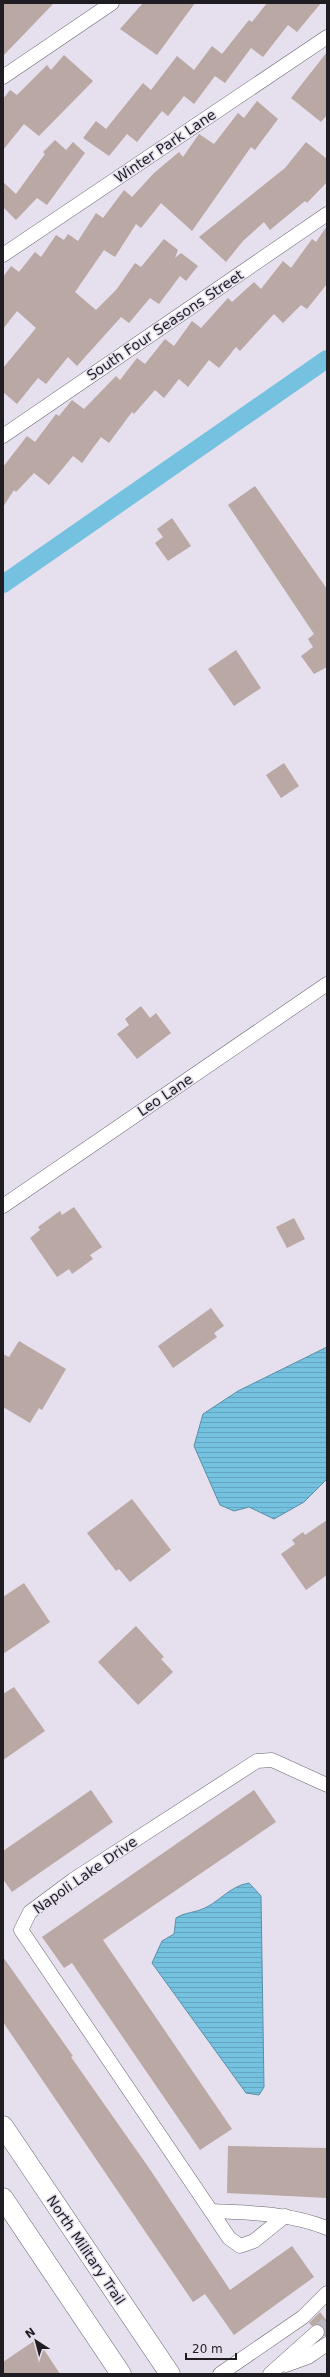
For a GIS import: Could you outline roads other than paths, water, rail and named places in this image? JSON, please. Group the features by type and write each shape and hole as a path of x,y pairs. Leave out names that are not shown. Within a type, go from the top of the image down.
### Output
{"main road":[{"name":"North Military Trail","path":"3,2126 170,2374"},
{"path":"3,2198 121,2374"}],"street":[{"path":"3,77 112,3"},
{"name":"Winter Park Lane","path":"3,255 327,37"},
{"name":"South Four Seasons Street","path":"3,436 327,214"},
{"name":"Leo Lane","path":"3,1206 327,984"},
{"name":"Napoli Lake Drive","path":"285,2216 254,2241 240,2246 230,2238 21,1930 30,1912 73,1880 258,1761 272,1760 327,1785"},
{"path":"211,2211 285,2216 304,2219 327,2228"},
{"path":"220,2374 303,2317 326,2297"},
{"path":"274,2371 317,2332"},
{"path":"274,2371 308,2357 327,2344"}],"water":[{"path":"327,1347 327,1479 304,1502 274,1519 249,1507 234,1511 220,1505 194,1446 203,1414 238,1391"},
{"path":"249,1883 261,1896 264,2087 259,2095 246,2093 152,1963 162,1941 174,1934 176,1918 200,1910 212,1904 229,1891"}],"waterway":[{"path":"3,584 327,359"}],"tunnel":[{"path":"317,2332 327,2324"}]}
